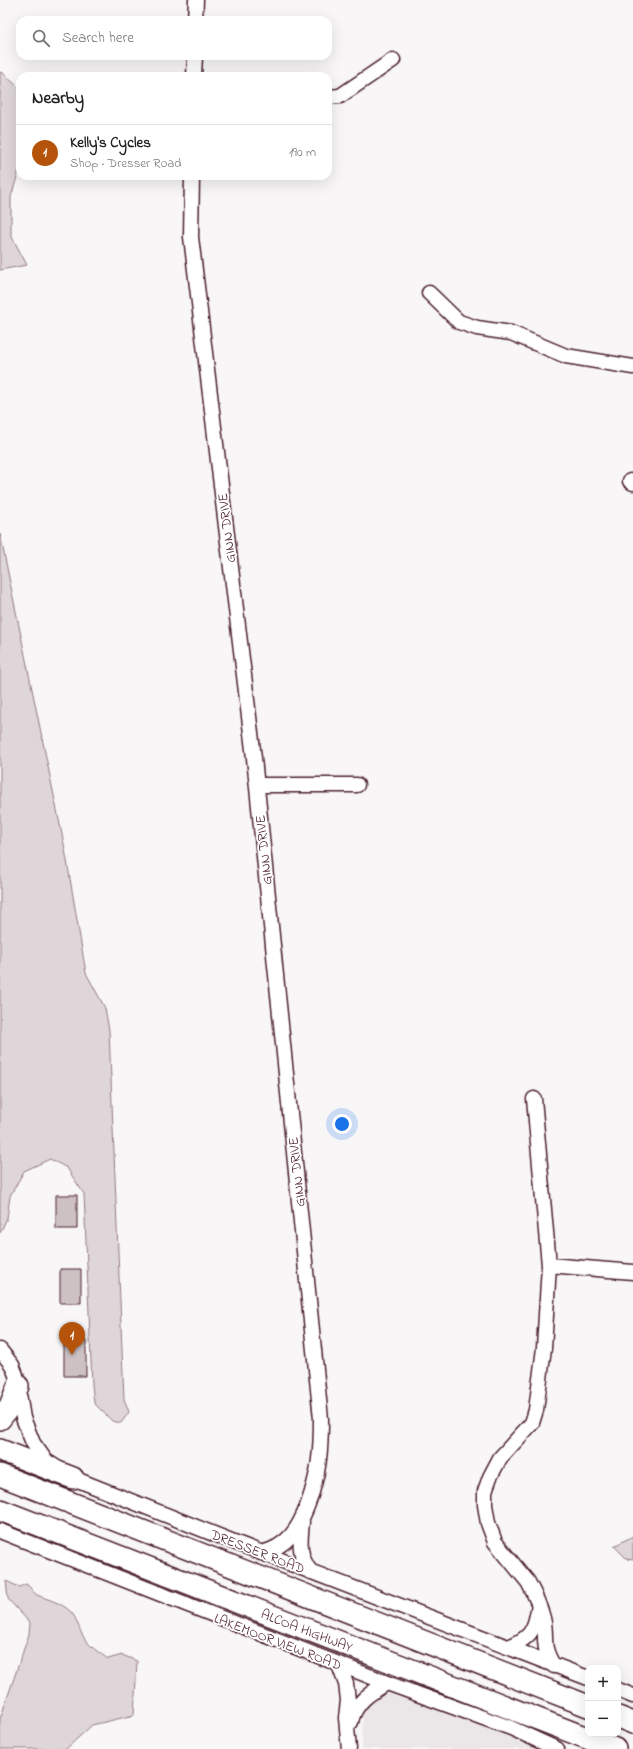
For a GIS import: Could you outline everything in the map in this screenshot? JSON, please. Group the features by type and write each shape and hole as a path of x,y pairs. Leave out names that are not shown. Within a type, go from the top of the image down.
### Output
{"highway":[{"path":"0,1419 10,1406 18,1386"},
{"path":"0,1450 73,1478"},
{"path":"0,1475 368,1618 585,1705"},
{"name":"ALCOA HIGHWAY","path":"0,1510 614,1749"},
{"path":"621,1718 633,1723"}],"street":[{"path":"195,16 196,0"},
{"path":"194,72 195,60"},
{"path":"332,97 340,96 393,60"},
{"name":"GINN DRIVE","path":"192,180 191,237 257,785 321,1419 319,1468 315,1485 302,1522 300,1546 304,1563 311,1572"},
{"path":"428,293 459,322 477,328 511,333 566,356 633,367"},
{"path":"257,785 356,785"},
{"path":"534,1099 549,1265 544,1348 536,1410 532,1423 500,1458 490,1476 485,1491 485,1505 488,1523 495,1542 528,1582 538,1604 543,1618 545,1648 554,1666"},
{"path":"549,1265 633,1272"},
{"name":"DRESSER ROAD","path":"0,1350 12,1365 18,1386 23,1418 33,1443 46,1461 73,1478 311,1572 585,1677"},
{"name":"GINN DRIVE","path":"261,1552 278,1547 290,1538 302,1522"},
{"name":"LAKEMOOR VIEW ROAD","path":"0,1531 339,1665 511,1728 558,1749"},
{"path":"508,1647 523,1640 532,1631 538,1604"},
{"path":"339,1665 346,1684 348,1700 346,1718 349,1743"},
{"path":"349,1743 352,1716 356,1708 365,1697 387,1683"},
{"path":"621,1691 633,1696"}],"shaded area":[{"path":"0,72 16,85 16,180 11,197 11,235 27,265 0,270"},
{"path":"0,534 65,849 86,973 105,1008 109,1030 124,1399 129,1412 121,1423 112,1421 94,1403 84,1194 67,1168 50,1159 24,1171 10,1196 7,1218 0,1233"},
{"path":"633,1536 633,1560 627,1559 614,1546"},
{"path":"6,1581 19,1587 26,1584 37,1595 58,1603 70,1611 75,1617 85,1640 94,1649 108,1659 122,1655 137,1661 134,1715 92,1725 66,1749 0,1749 0,1719 29,1634 30,1623 8,1599"},
{"path":"383,1691 396,1692 540,1749 362,1749 363,1709"}],"building":[{"path":"56,1195 77,1195 77,1229 56,1229"},
{"path":"60,1269 81,1269 81,1303 60,1303"},
{"path":"64,1341 86,1341 86,1376 64,1376"}],"place":[{"name":"Kelly's Cycles","path":"72,1355"}]}
